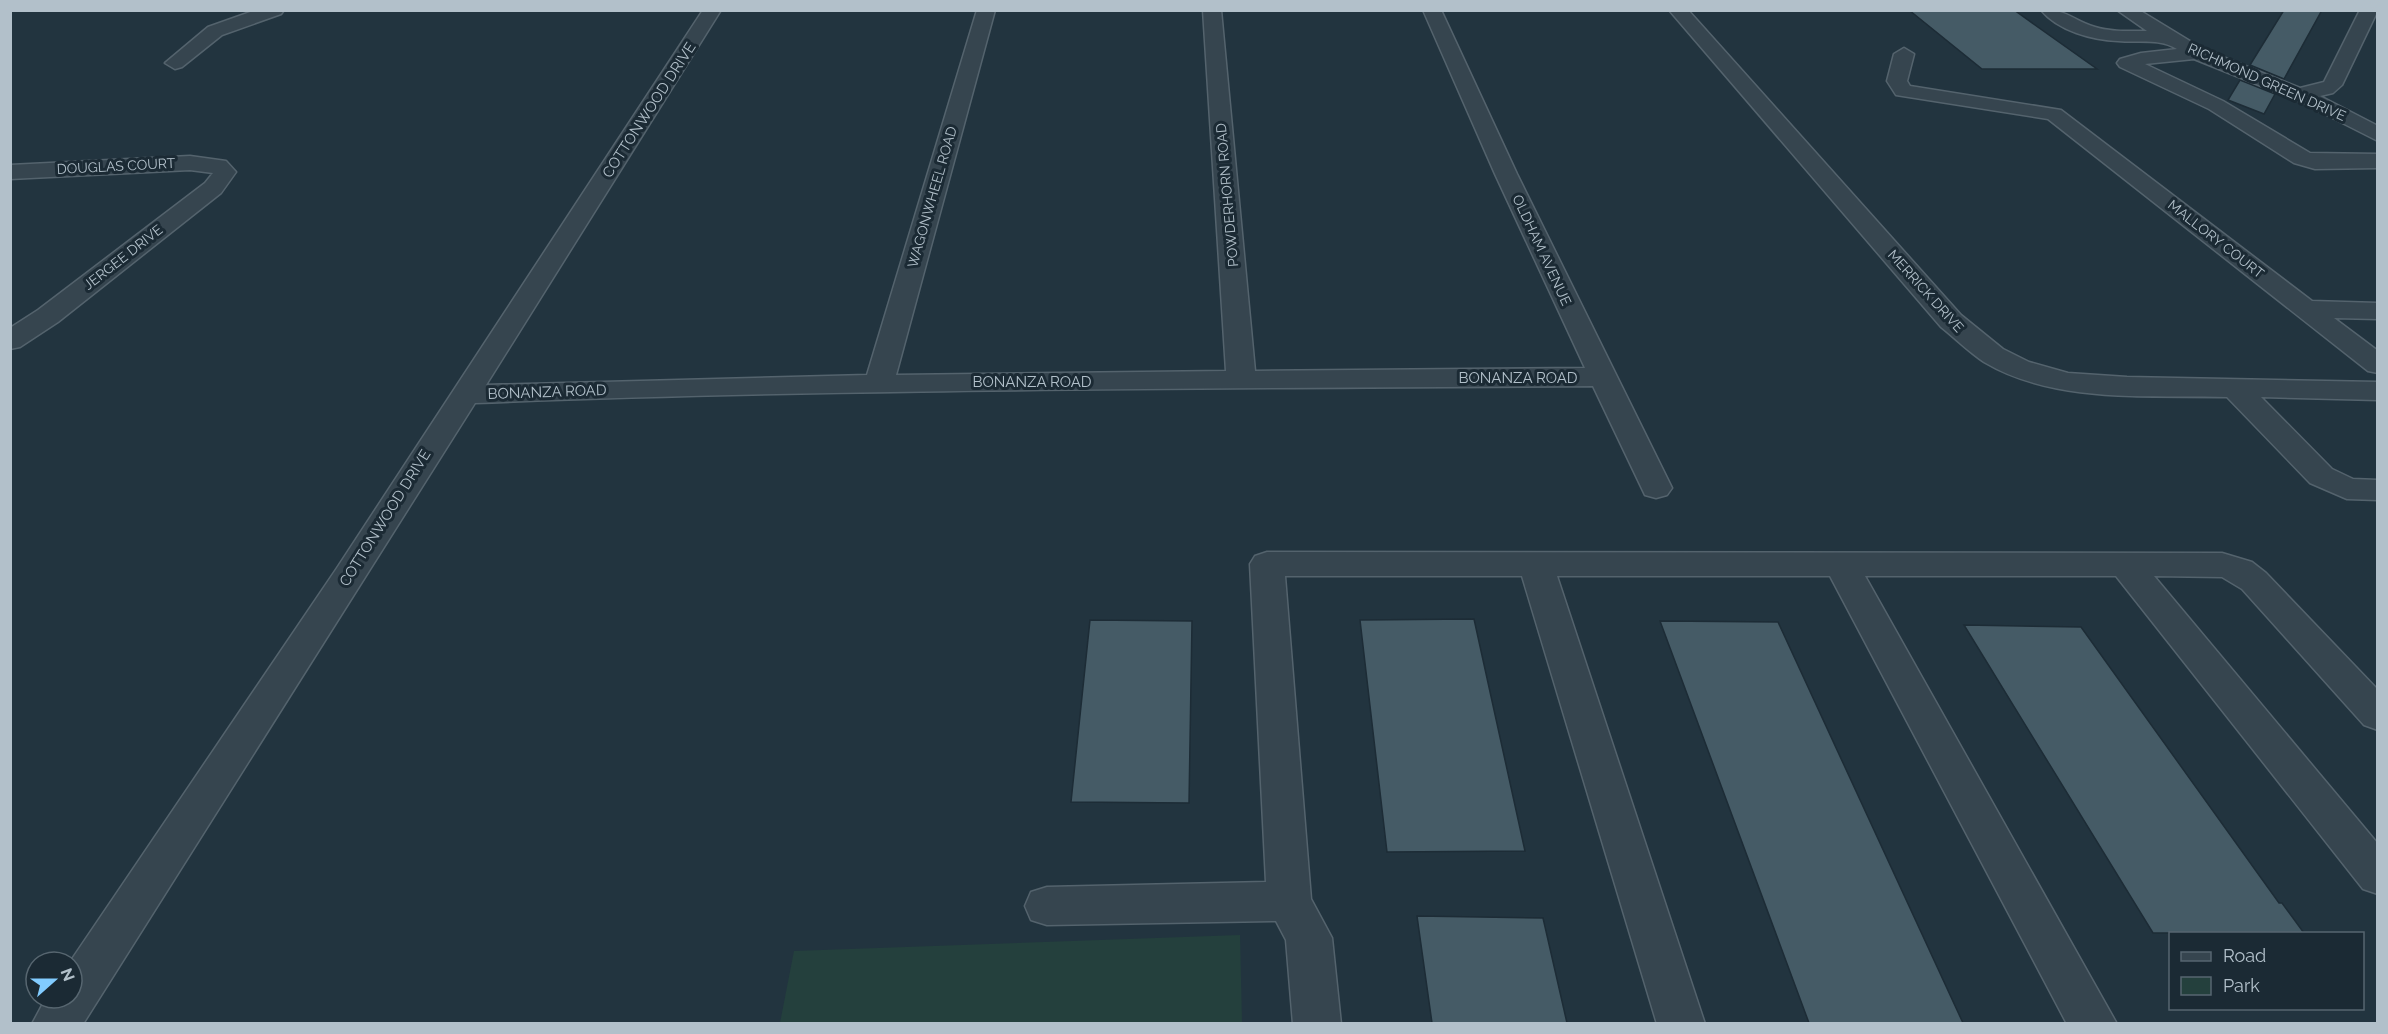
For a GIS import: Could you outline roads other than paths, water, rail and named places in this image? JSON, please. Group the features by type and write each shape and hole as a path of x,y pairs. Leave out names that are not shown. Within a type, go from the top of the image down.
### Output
{"street":[{"path":"175,63 215,32 275,10"},
{"name":"COTTONWOOD DRIVE","path":"56,1023 349,576 712,10"},
{"name":"WAGONWHEEL ROAD","path":"879,384 986,10"},
{"name":"POWDERHORN ROAD","path":"1212,10 1241,380"},
{"name":"OLDHAM AVENUE","path":"1432,10 1656,488"},
{"name":"MERRICK DRIVE","path":"1678,10 1951,321 1993,355 2019,368 2066,382 2378,391"},
{"path":"2050,10 2074,27 2106,36 2166,36"},
{"name":"RICHMOND GREEN DRIVE","path":"2126,10 2196,53 2372,127"},
{"path":"2298,94 2326,89 2332,85 2369,21"},
{"path":"2196,53 2141,59 2127,63 2217,105 2302,158 2314,162 2378,161"},
{"name":"MALLORY COURT","path":"1904,54 1897,81 1903,91 2054,114 2378,365"},
{"name":"DOUGLAS COURT","path":"10,172 170,163 206,164 221,167"},
{"name":"JERGEE DRIVE","path":"10,341 48,316 213,188 225,172 221,167"},
{"path":"2307,309 2378,311"},
{"name":"BONANZA ROAD","path":"463,395 638,388 879,384 1602,377"},
{"path":"2234,387 2321,476 2348,489 2378,490"},
{"path":"1317,1023 1310,938 1289,901 1267,564 2222,565 2240,570 2287,614 2378,715"},
{"path":"1536,564 1682,1023"},
{"path":"1841,564 2093,1023"},
{"path":"2126,566 2378,876"},
{"path":"1047,906 1289,901"}]}
